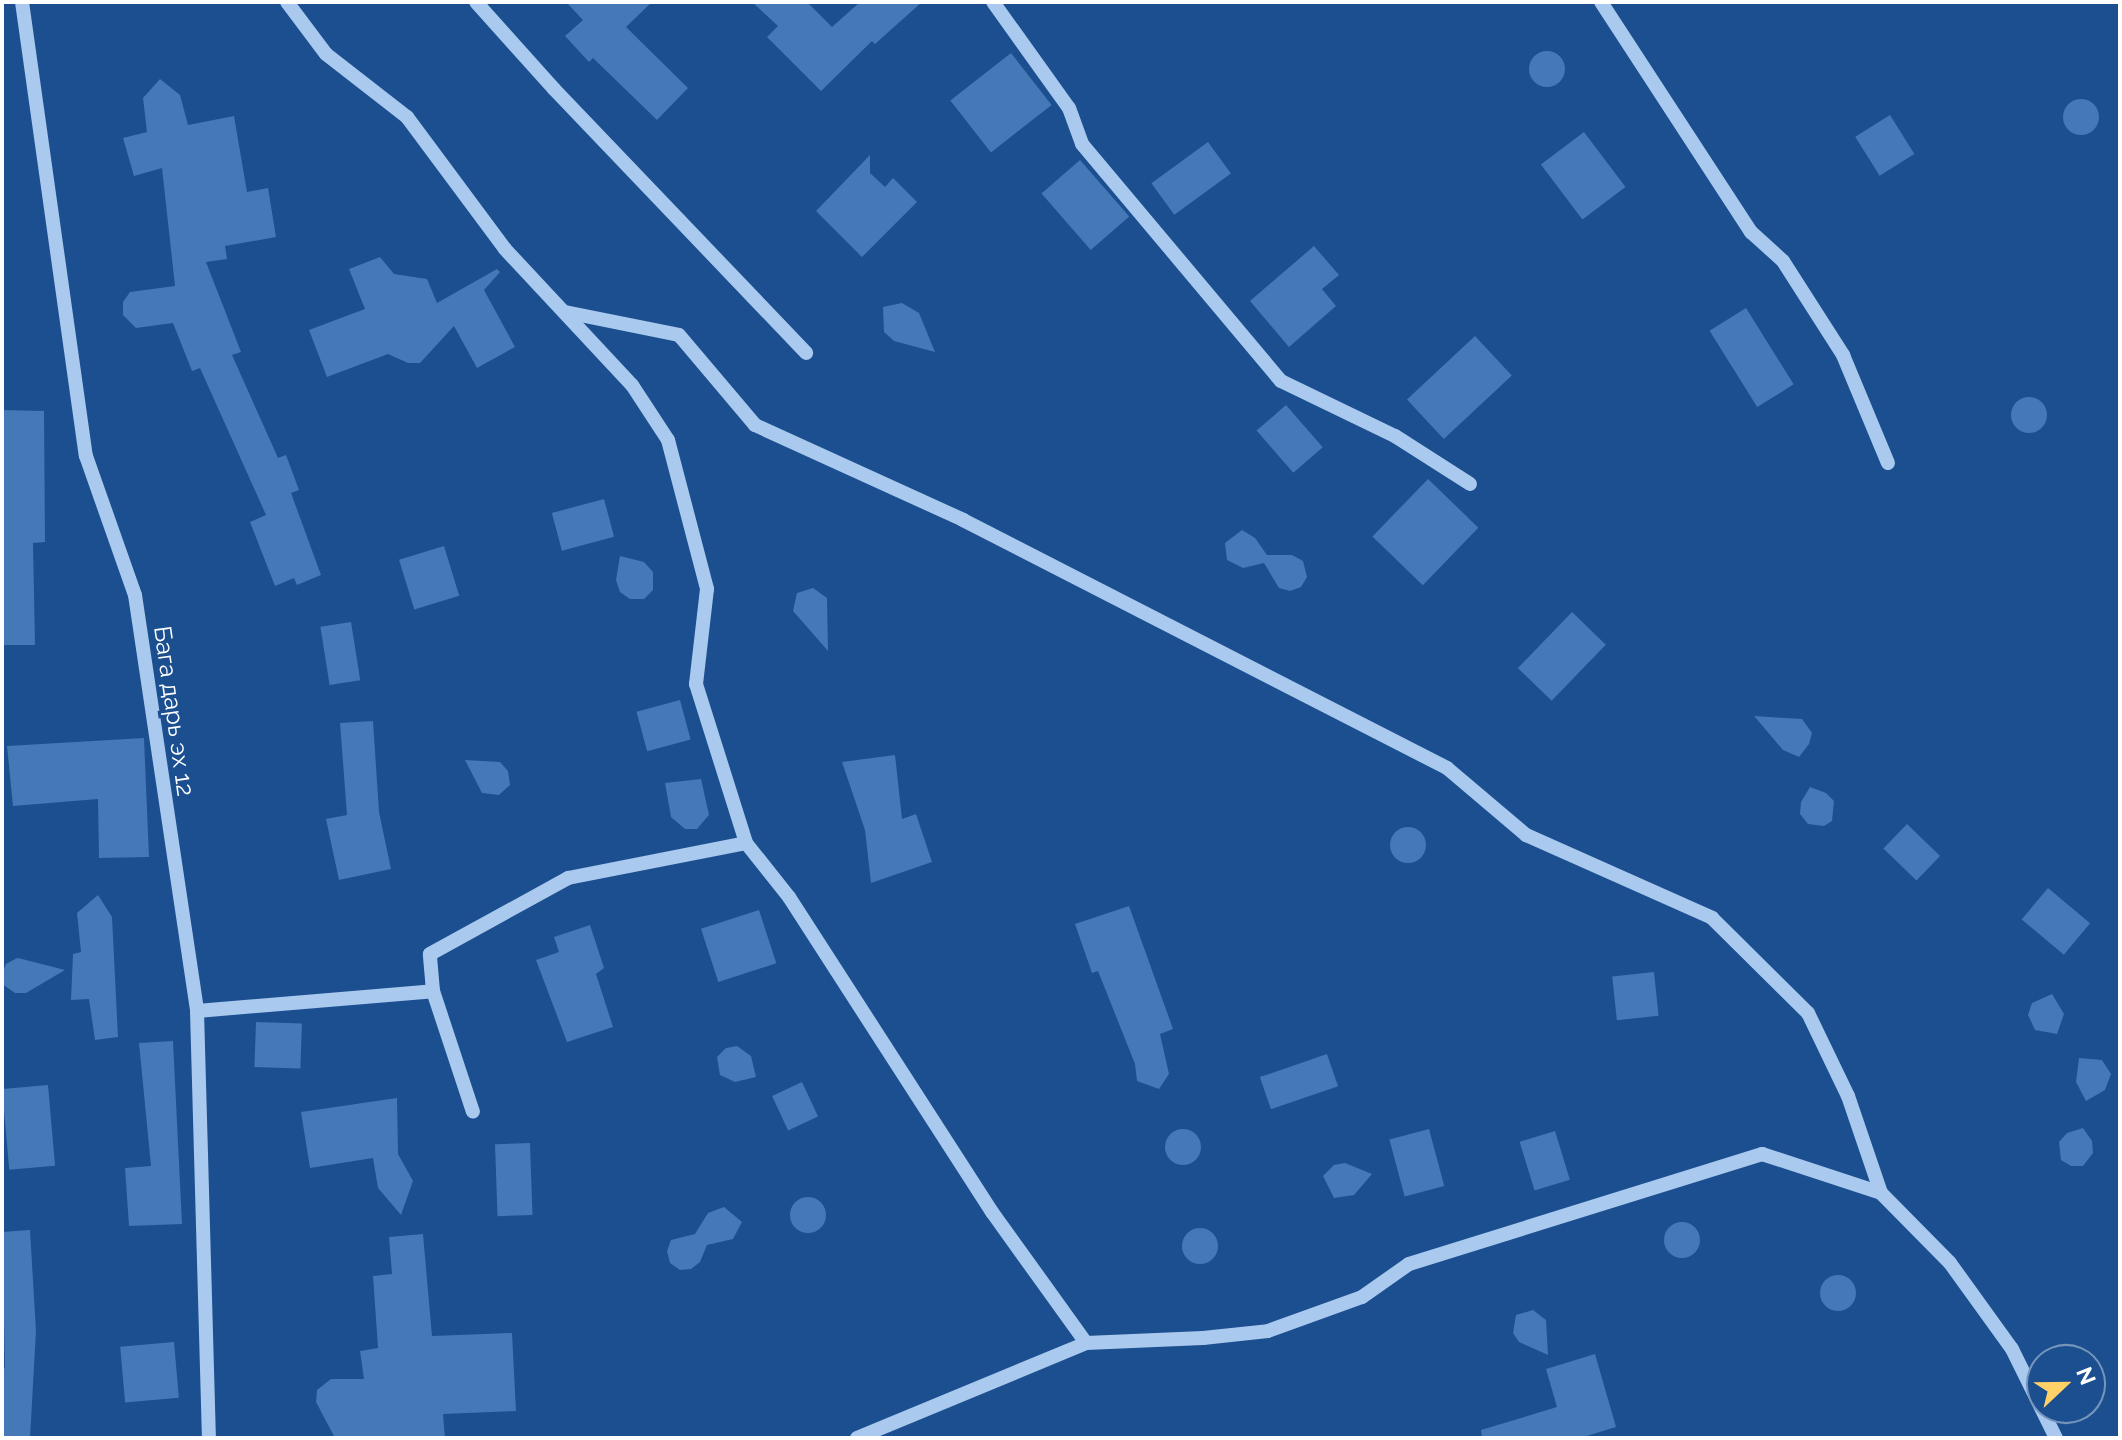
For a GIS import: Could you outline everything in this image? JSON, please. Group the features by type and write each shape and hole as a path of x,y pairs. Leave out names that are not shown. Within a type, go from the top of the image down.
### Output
{"street":[{"name":"Бага дарь эх 12","path":"22,2 86,456 135,595 197,1011 209,1438"},
{"path":"287,2 326,54 407,117 505,249 632,385 668,440 707,589 696,684 746,843 789,897 992,1212 1086,1343"},
{"path":"476,2 806,353"},
{"path":"993,2 1069,108 1082,144 1281,381 1395,436 1470,484"},
{"path":"1601,2 1751,232 1783,261 1843,355 1888,463"},
{"path":"565,312 679,335 755,425 963,520 1447,768 1526,835 1712,918 1808,1013 1848,1096 1881,1193 1950,1263 2012,1349 2056,1438"},
{"path":"473,1112 433,991 430,954 568,878 746,843"},
{"path":"197,1011 433,991"},
{"path":"857,1438 1086,1343 1203,1338 1268,1331 1362,1297 1409,1264 1762,1154 1881,1193"}],"building":[{"path":"566,2 652,2 626,27 688,88 657,120 593,58 589,62 565,36 583,20"},
{"path":"752,2 807,2 832,27 860,2 922,2 875,44 872,41 821,91 767,37 778,26"},
{"path":"1547,51 1560,56 1565,69 1560,82 1547,87 1534,82 1529,69 1534,56"},
{"path":"1011,53 1052,105 991,152 950,100"},
{"path":"160,79 180,95 188,125 234,116 247,192 268,188 276,237 225,246 227,259 206,262 241,352 232,355 278,458 286,455 299,490 291,493 321,575 297,585 294,578 275,586 250,522 266,515 200,368 192,371 173,323 136,328 123,315 123,302 130,292 175,286 162,168 134,176 123,138 147,132 143,98"},
{"path":"2081,99 2094,104 2099,117 2094,130 2081,135 2068,130 2063,117 2068,104"},
{"path":"1890,115 1914,154 1880,176 1855,137"},
{"path":"1584,132 1626,187 1582,220 1541,164"},
{"path":"1208,142 1231,174 1174,215 1151,183"},
{"path":"870,155 870,173 885,187 893,178 917,202 862,257 816,211"},
{"path":"1080,160 1129,217 1091,250 1042,193"},
{"path":"1314,246 1339,275 1322,289 1336,306 1289,347 1250,301"},
{"path":"380,257 394,274 427,279 437,303 497,269 500,272 484,290 515,347 477,368 454,326 420,363 408,363 388,354 327,377 309,330 365,309 349,269"},
{"path":"902,303 919,313 935,352 894,341 884,332 883,307"},
{"path":"1746,308 1794,384 1757,407 1710,331"},
{"path":"1475,336 1512,375 1444,439 1407,399"},
{"path":"2029,397 2042,402 2047,415 2042,428 2029,433 2016,428 2011,415 2016,402"},
{"path":"1286,405 1323,447 1293,473 1257,431"},
{"path":"2,410 44,411 45,542 33,543 35,645 2,645"},
{"path":"1428,479 1478,528 1423,585 1372,537"},
{"path":"604,499 614,537 562,551 552,513"},
{"path":"1242,530 1255,538 1267,555 1292,555 1303,561 1307,577 1301,587 1290,591 1279,588 1264,563 1243,568 1227,560 1225,543"},
{"path":"444,546 459,596 414,609 399,560"},
{"path":"620,556 644,562 653,572 653,590 644,599 630,599 620,592 616,580"},
{"path":"813,588 827,598 828,651 793,611 797,593"},
{"path":"1572,612 1606,645 1552,701 1518,668"},
{"path":"351,622 360,680 330,685 320,627"},
{"path":"680,700 691,740 647,751 637,712"},
{"path":"1754,716 1802,719 1812,733 1809,744 1799,757 1783,750"},
{"path":"373,721 379,812 391,869 339,880 326,819 347,815 340,723"},
{"path":"144,738 149,857 99,858 98,799 13,806 7,746"},
{"path":"895,755 902,819 916,814 932,862 871,883 865,830 842,762"},
{"path":"465,760 500,762 508,771 510,785 499,795 482,793"},
{"path":"701,779 709,815 697,829 685,829 671,817 665,783"},
{"path":"1810,787 1826,793 1834,801 1832,821 1824,826 1808,824 1800,814 1801,802"},
{"path":"1907,824 1940,856 1916,880 1883,848"},
{"path":"1408,827 1421,832 1426,845 1421,858 1408,863 1395,858 1390,845 1395,832"},
{"path":"2048,888 2090,923 2064,955 2022,919"},
{"path":"98,895 112,917 118,1037 95,1040 89,999 71,1000 73,954 81,952 77,913"},
{"path":"1129,906 1173,1029 1160,1034 1169,1074 1159,1089 1137,1081 1135,1064 1098,971 1092,973 1075,924"},
{"path":"759,910 776,963 718,982 701,929"},
{"path":"590,925 604,968 596,974 613,1027 567,1042 536,960 559,952 554,937"},
{"path":"17,958 65,970 26,993 15,993 2,984 2,974 6,964"},
{"path":"1654,972 1659,1016 1617,1020 1612,976"},
{"path":"2052,994 2064,1014 2057,1034 2035,1030 2028,1015 2032,1003"},
{"path":"256,1022 302,1024 300,1069 254,1067"},
{"path":"173,1041 182,1224 129,1226 125,1168 151,1166 139,1043"},
{"path":"737,1046 751,1056 756,1077 735,1082 720,1075 717,1057 726,1048"},
{"path":"1327,1054 1338,1086 1271,1109 1260,1077"},
{"path":"2079,1058 2102,1060 2111,1074 2105,1090 2086,1101 2076,1082"},
{"path":"802,1082 818,1116 788,1130 772,1096"},
{"path":"48,1085 55,1166 9,1170 2,1089"},
{"path":"397,1098 398,1154 413,1181 401,1215 378,1188 373,1158 310,1168 301,1112"},
{"path":"2083,1128 2092,1141 2093,1153 2083,1166 2071,1166 2061,1160 2059,1142 2067,1133"},
{"path":"1183,1129 1196,1134 1201,1147 1196,1160 1183,1165 1170,1160 1165,1147 1170,1134"},
{"path":"1429,1129 1444,1186 1405,1197 1389,1140"},
{"path":"1555,1131 1570,1180 1535,1191 1520,1142"},
{"path":"530,1143 533,1215 498,1216 495,1144"},
{"path":"1345,1163 1372,1174 1354,1195 1334,1198 1323,1176 1334,1165"},
{"path":"808,1197 821,1202 826,1215 821,1228 808,1233 795,1228 790,1215 795,1202"},
{"path":"724,1207 742,1222 733,1239 707,1245 700,1262 691,1269 680,1270 670,1263 667,1251 671,1240 695,1234 708,1213"},
{"path":"1682,1222 1695,1227 1700,1240 1695,1253 1682,1258 1669,1253 1664,1240 1669,1227"},
{"path":"1200,1228 1213,1233 1218,1246 1213,1259 1200,1264 1187,1259 1182,1246 1187,1233"},
{"path":"30,1230 36,1331 30,1438 2,1438 2,1369 5,1368 2,1232"},
{"path":"423,1234 432,1336 512,1333 516,1411 443,1414 445,1438 335,1438 316,1402 317,1390 331,1379 364,1379 360,1351 378,1348 373,1276 392,1274 389,1237"},
{"path":"1838,1275 1851,1280 1856,1293 1851,1306 1838,1311 1825,1306 1820,1293 1825,1280"},
{"path":"1533,1310 1546,1320 1548,1355 1519,1342 1513,1333 1516,1315"},
{"path":"174,1342 179,1398 125,1402 120,1347"},
{"path":"1595,1354 1616,1427 1580,1438 1482,1438 1481,1430 1557,1407 1546,1369"}]}
